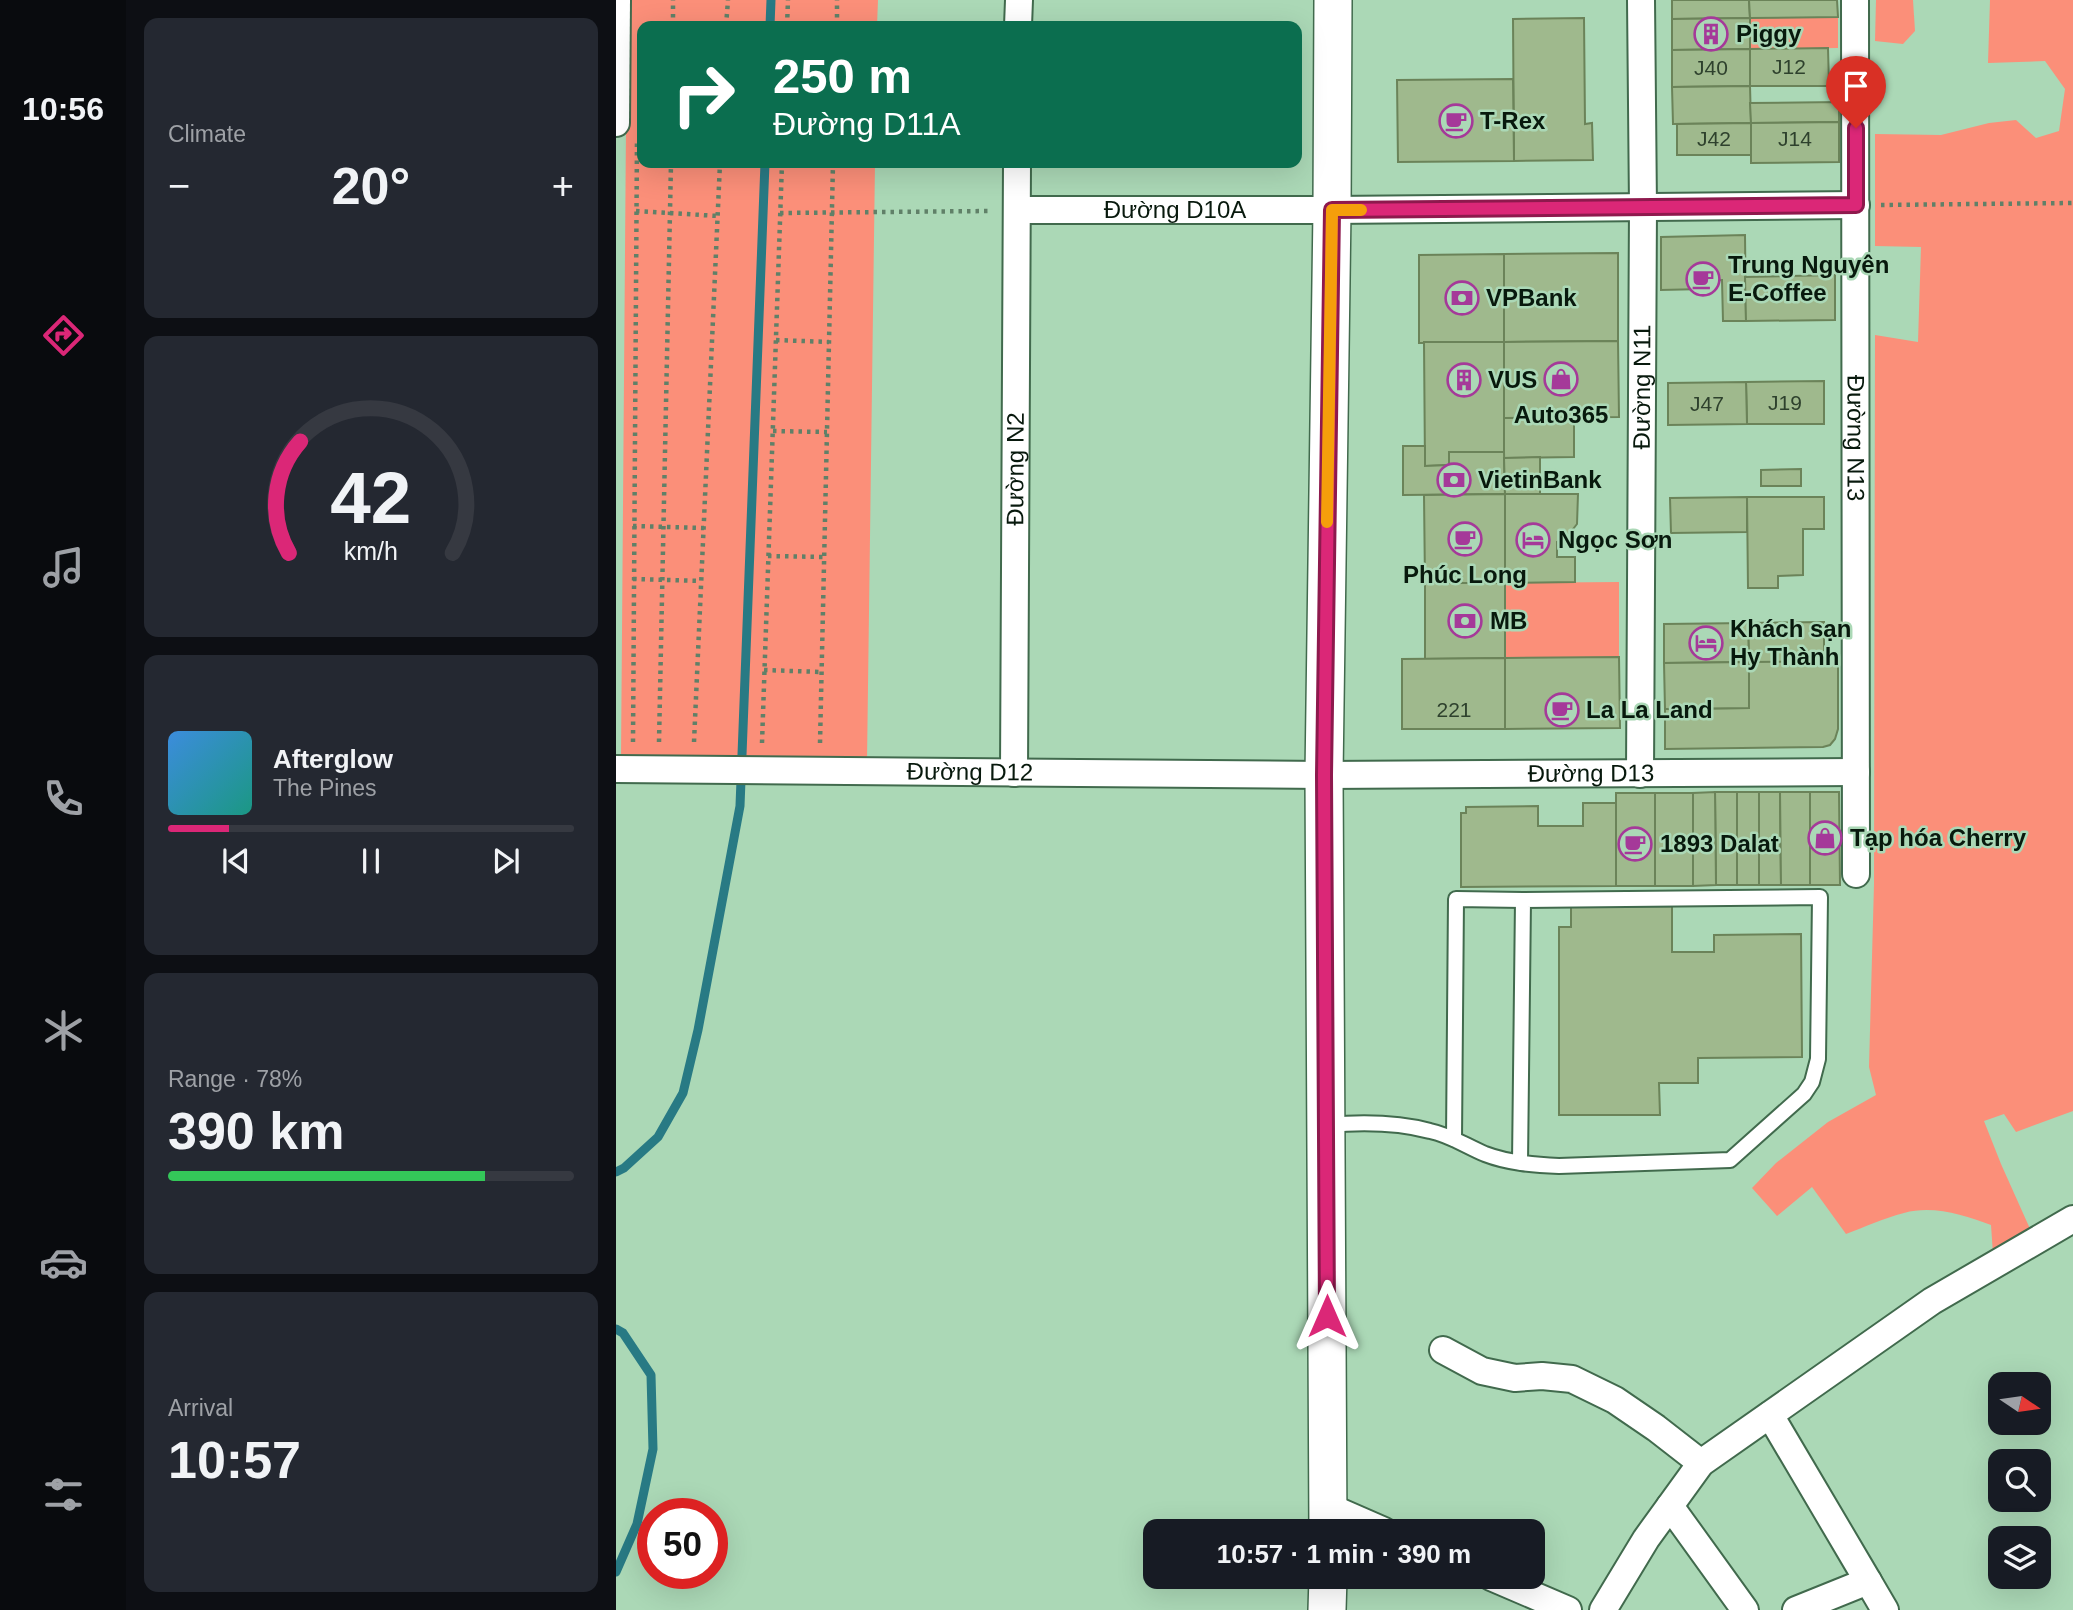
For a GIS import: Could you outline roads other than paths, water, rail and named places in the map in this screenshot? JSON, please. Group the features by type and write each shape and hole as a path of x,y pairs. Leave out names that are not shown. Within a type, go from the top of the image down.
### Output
{"main road":[{"path":"1328,1519 1324,775 1333,0"},
{"path":"1327,1610 1328,1589"}],"street":[{"path":"617,0 626,129"},
{"path":"1018,21 1019,0"},
{"name":"Đường N11","path":"1640,774 1643,207 1641,0"},
{"name":"Đường N13","path":"1855,0 1856,874"},
{"name":"Đường N2","path":"1014,773 1017,168"},
{"name":"Đường D10A","path":"1017,210 1856,205"},
{"name":"Đường D12","path":"616,769 1324,775"},
{"name":"Đường D13","path":"1324,775 1856,772"},
{"path":"1603,1610 1646,1539 1702,1463 1932,1301 2073,1219"},
{"path":"1443,1350 1482,1371 1515,1378 1542,1376 1572,1380 1615,1400 1702,1463"},
{"path":"1770,1415 1885,1610"},
{"path":"1670,1506 1745,1610"},
{"path":"1796,1610 1868,1581"},
{"path":"1519,1589 1568,1610"}],"lane":[{"path":"1326,1125 1381,1123 1432,1131 1485,1154 1520,1163 1559,1166 1730,1160 1804,1094 1816,1070 1819,1032 1820,897 1456,900 1454,1139"},
{"path":"1520,1163 1523,900"}],"waterway":[{"path":"770,21 771,0"},
{"path":"616,1172 658,1137 683,1093 698,1030 740,806 765,168"},
{"path":"616,1329 623,1333 651,1375 653,1449 637,1524 616,1572"}],"place":[{"name":"Piggy","path":"1711,34"},
{"name":"T-Rex","path":"1456,121"},
{"name":"Trung Nguyên E-Coffee","path":"1703,279"},
{"name":"VPBank","path":"1462,298"},
{"name":"Auto365","path":"1561,379"},
{"name":"VUS","path":"1464,380"},
{"name":"VietinBank","path":"1454,480"},
{"name":"Phúc Long","path":"1465,539"},
{"name":"Ngọc Sơn","path":"1533,540"},
{"name":"MB","path":"1465,621"},
{"name":"Khách sạn Hy Thành","path":"1706,643"},
{"name":"La La Land","path":"1562,710"},
{"name":"Tạp hóa Cherry","path":"1825,838"},
{"name":"1893 Dalat","path":"1635,844"}]}
